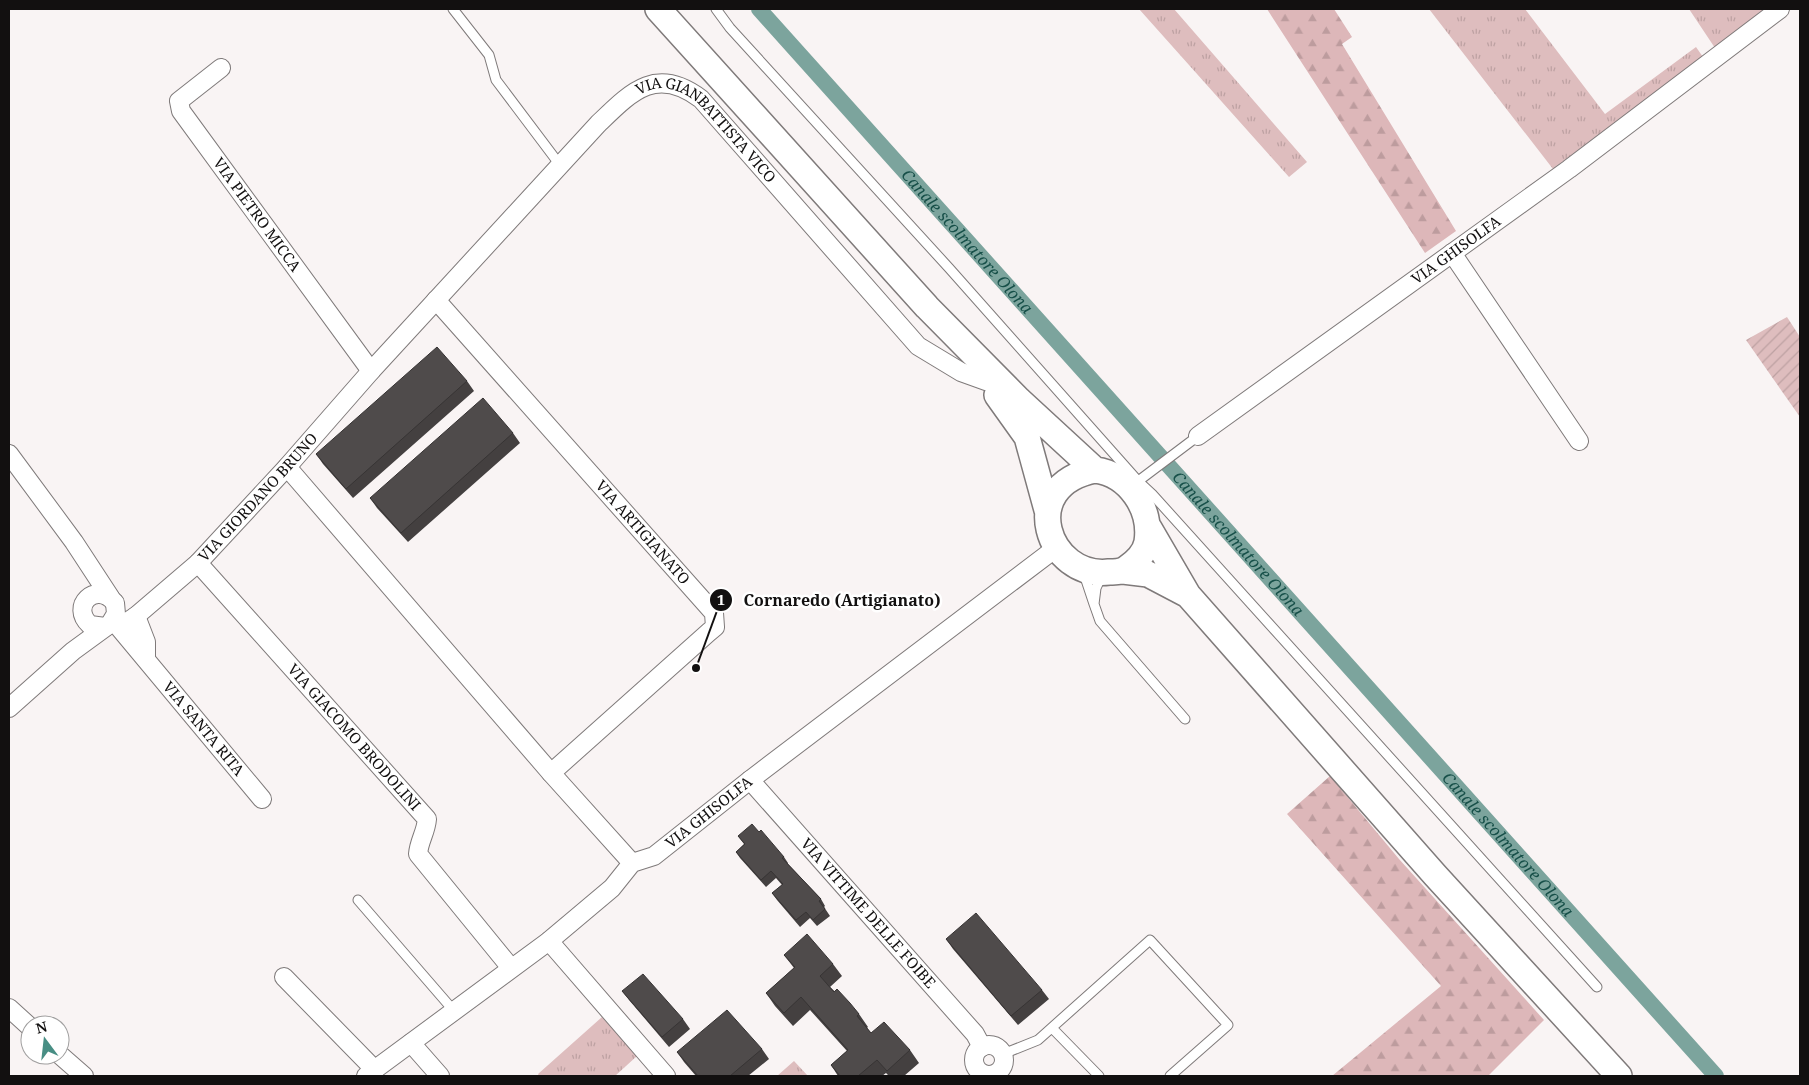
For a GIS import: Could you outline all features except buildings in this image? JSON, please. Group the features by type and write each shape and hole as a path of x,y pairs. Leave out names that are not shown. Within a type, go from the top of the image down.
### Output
{"main road":[{"path":"658,9 927,307 1019,400 1095,470"},
{"path":"927,307 986,381 1027,437 1047,510 1048,525 1056,548 1076,567 1148,574 1188,594"},
{"path":"1047,510 1056,490 1079,473 1095,470 1138,481 1149,528 1188,594 1435,875 1619,1076"},
{"path":"1103,571 1138,561 1146,546 1149,528"}],"street":[{"name":"VIA GHISOLFA","path":"1198,436 1569,169 1780,9"},
{"name":"VIA PIETRO MICCA","path":"221,68 179,101 181,111 371,371"},
{"name":"VIA GIANBATTISTA VICO","path":"371,371 560,165 628,94 646,86 666,83 686,88 701,99 918,346 961,372 986,381"},
{"path":"1452,253 1579,441"},
{"name":"VIA ARTIGIANATO","path":"436,300 708,604 716,620 715,627 551,773"},
{"name":"VIA GIORDANO BRUNO","path":"9,708 73,651 110,626 124,624 136,616 198,563 288,467 371,371"},
{"path":"9,454 83,556 112,600 127,613 136,616 146,642 146,659"},
{"path":"284,977 370,1073 548,941 612,888 632,863 551,773 288,467"},
{"name":"VIA GHISOLFA","path":"632,863 654,856 750,780 1056,548"},
{"path":"83,556 90,578 91,596"},
{"name":"VIA GIACOMO BRODOLINI","path":"198,563 427,818 426,831 418,844 418,854 511,968"},
{"path":"73,651 84,631 85,621 82,606 91,596 98,594 112,600"},
{"path":"85,621 95,628 110,626 116,614 112,600"},
{"name":"VIA SANTA RITA","path":"110,626 146,659 262,799"},
{"name":"VIA VITTIME DELLE FOIBE","path":"750,780 975,1034 982,1047"},
{"path":"548,941 666,1076"},
{"path":"9,1008 20,1018"},
{"path":"412,1043 440,1076"},
{"path":"992,1045 1003,1054 1002,1067 995,1074 986,1074 978,1069 975,1059 982,1047 992,1045"},
{"path":"70,1064 84,1076"}],"lane":[{"path":"453,9 489,55 496,80 560,165"},
{"path":"716,9 737,35 950,268 1138,481 1152,494 1597,987"},
{"name":"VIA GHISOLFA","path":"1138,481 1198,436"},
{"path":"1094,604 1103,571"},
{"path":"1103,571 1096,588 1094,604 1100,621 1185,718"},
{"path":"358,900 454,1011"},
{"path":"1003,1054 1038,1040 1150,940 1228,1025 1170,1076"},
{"path":"1052,1028 1100,1076"}],"green space":[{"path":"1139,9 1174,9 1307,162 1289,177"},
{"path":"1267,9 1334,9 1352,37 1342,44 1456,231 1425,253"},
{"path":"1429,9 1525,9 1605,114 1696,47 1703,57 1553,169"},
{"path":"1689,9 1768,9 1715,48"},
{"path":"1787,317 1800,337 1800,417 1746,340"},
{"path":"1330,776 1399,859 1544,1020 1488,1076 1332,1076 1441,986 1287,814"},
{"path":"602,1017 637,1056 615,1076 539,1076 538,1074"},
{"path":"794,1061 808,1076 777,1076"}],"waterway":[{"name":"Canale scolmatore Olona","path":"759,9 1716,1076"}],"place":[{"name":"Cornaredo (Artigianato)","path":"696,668"}]}
